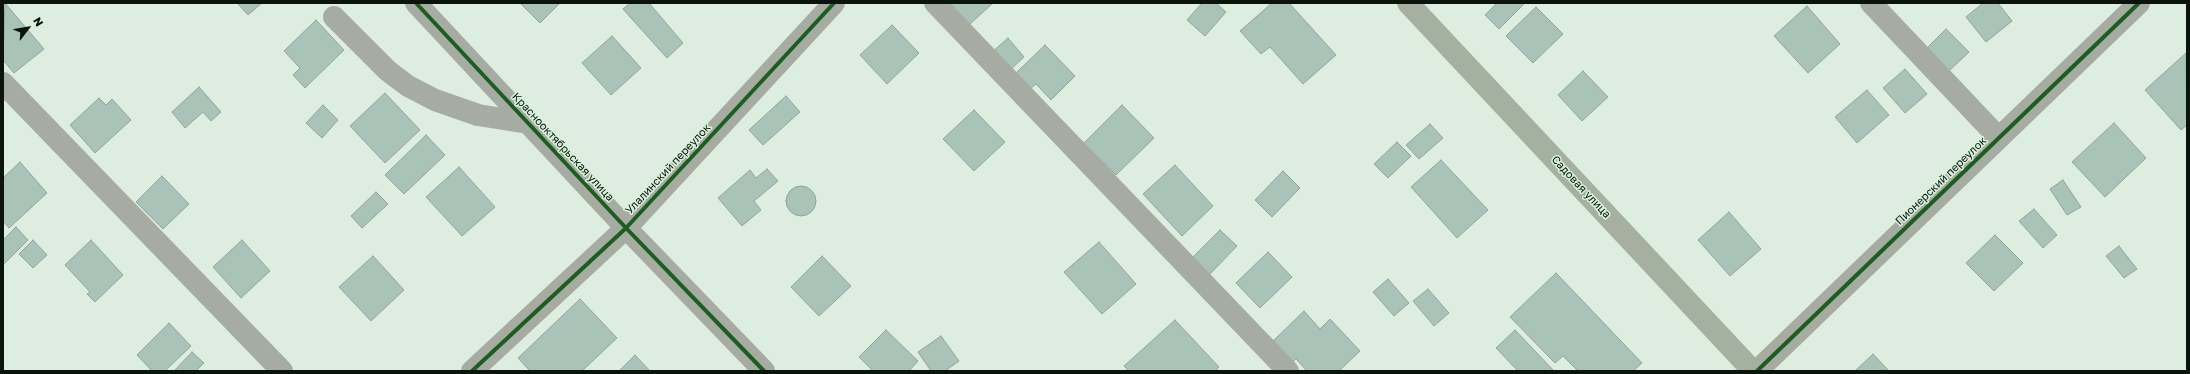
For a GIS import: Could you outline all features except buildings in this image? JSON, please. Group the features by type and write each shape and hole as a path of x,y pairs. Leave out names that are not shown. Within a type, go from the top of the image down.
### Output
{"main road":[{"name":"Садовая улица","path":"1408,3 1753,371"}],"street":[{"name":"Краснооктябрьская улица","path":"416,3 626,228 764,371"},
{"name":"Улалинский переулок","path":"472,371 626,228 834,3"},
{"path":"935,3 1288,371"},
{"path":"1871,3 1999,138"},
{"name":"Пионерский переулок","path":"1757,371 2139,3"},
{"path":"334,17 388,71 408,86 435,100 478,115 528,123"},
{"path":"3,83 282,371"}],"cycle path":[{"path":"416,3 626,228 764,371"},
{"path":"472,371 626,228 834,3"},
{"path":"1757,371 2139,3"}]}
